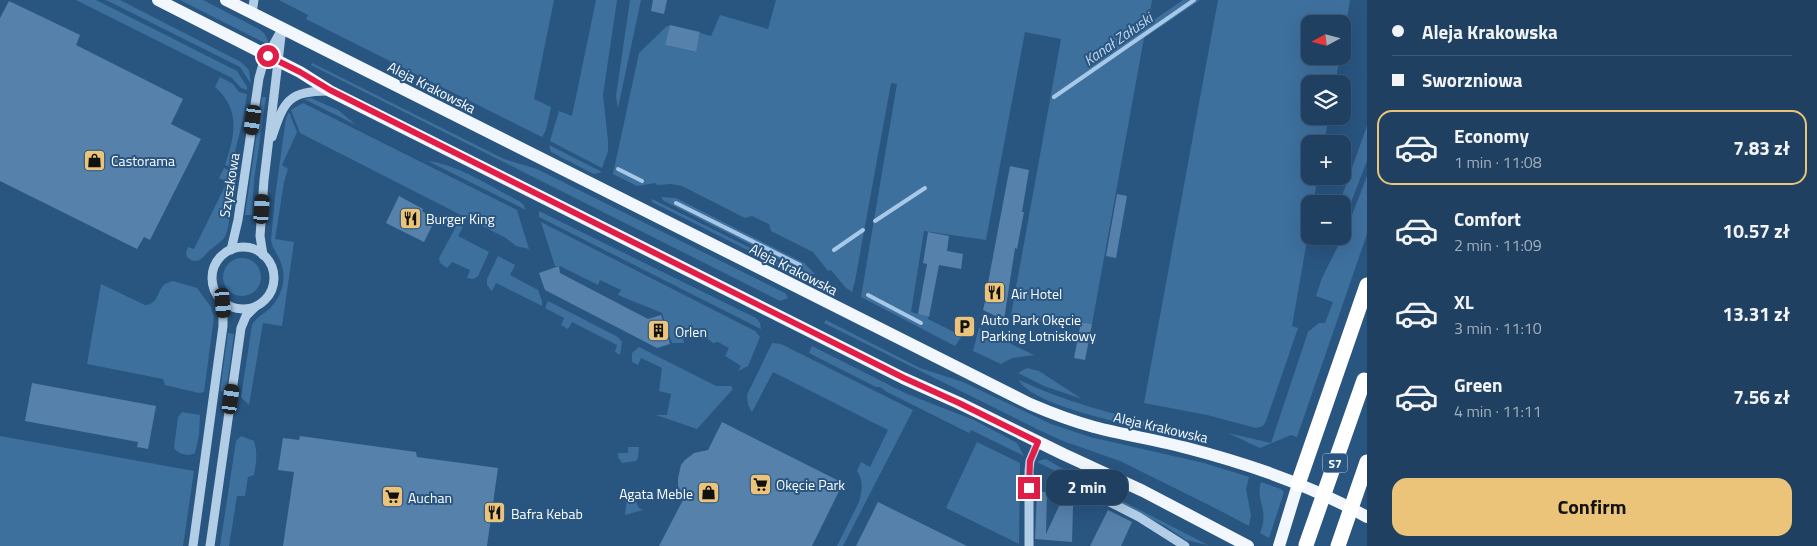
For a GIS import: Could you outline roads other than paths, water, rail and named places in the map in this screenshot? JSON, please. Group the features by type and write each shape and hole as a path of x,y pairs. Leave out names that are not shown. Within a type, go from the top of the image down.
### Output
{"highway":[{"path":"1298,484 1367,285"},
{"name":"S7","path":"1306,546 1366,376"},
{"path":"1338,546 1367,462"}],"main road":[{"path":"158,0 273,58 330,90 904,378 1143,491 1248,546"},
{"name":"Aleja Krakowska","path":"226,0 1030,404 1063,418 1092,427 1216,456 1256,468 1298,484 1367,517"},
{"path":"1279,546 1298,484"}],"street":[{"path":"252,13 254,0"},
{"name":"Szyszkowa","path":"264,255 260,236 272,103 273,58 282,29"},
{"name":"Szyszkowa","path":"230,250 238,220 259,78 273,58"},
{"path":"268,151 281,110 288,102 306,92 330,90"},
{"path":"210,546 241,328 246,316 267,298 274,284 272,268 264,255 251,248 230,250 218,260 211,275 214,290 223,303 238,310 255,307"},
{"path":"193,546 223,326 223,303"},
{"path":"1029,546 1029,470 1030,461 1038,442"},
{"path":"1096,495 1139,517 1185,546"}],"waterway":[{"name":"Kanał Załuski","path":"1054,97 1194,0"},
{"path":"618,169 642,181"},
{"name":"Kanał Załuski","path":"875,221 925,188"},
{"path":"676,203 800,265"},
{"name":"Kanał Załuski","path":"834,250 863,230"},
{"path":"868,295 921,323"}],"place":[{"name":"Castorama","path":"95,160"},
{"name":"Burger King","path":"410,218"},
{"name":"Air Hotel","path":"995,293"},
{"name":"Auto Park Okęcie Parking Lotniskowy","path":"965,327"},
{"name":"Orlen","path":"659,331"},
{"name":"Okęcie Park","path":"760,484"},
{"name":"Agata Meble","path":"709,493"},
{"name":"Auchan","path":"392,497"},
{"name":"Bafra Kebab","path":"495,513"}]}
